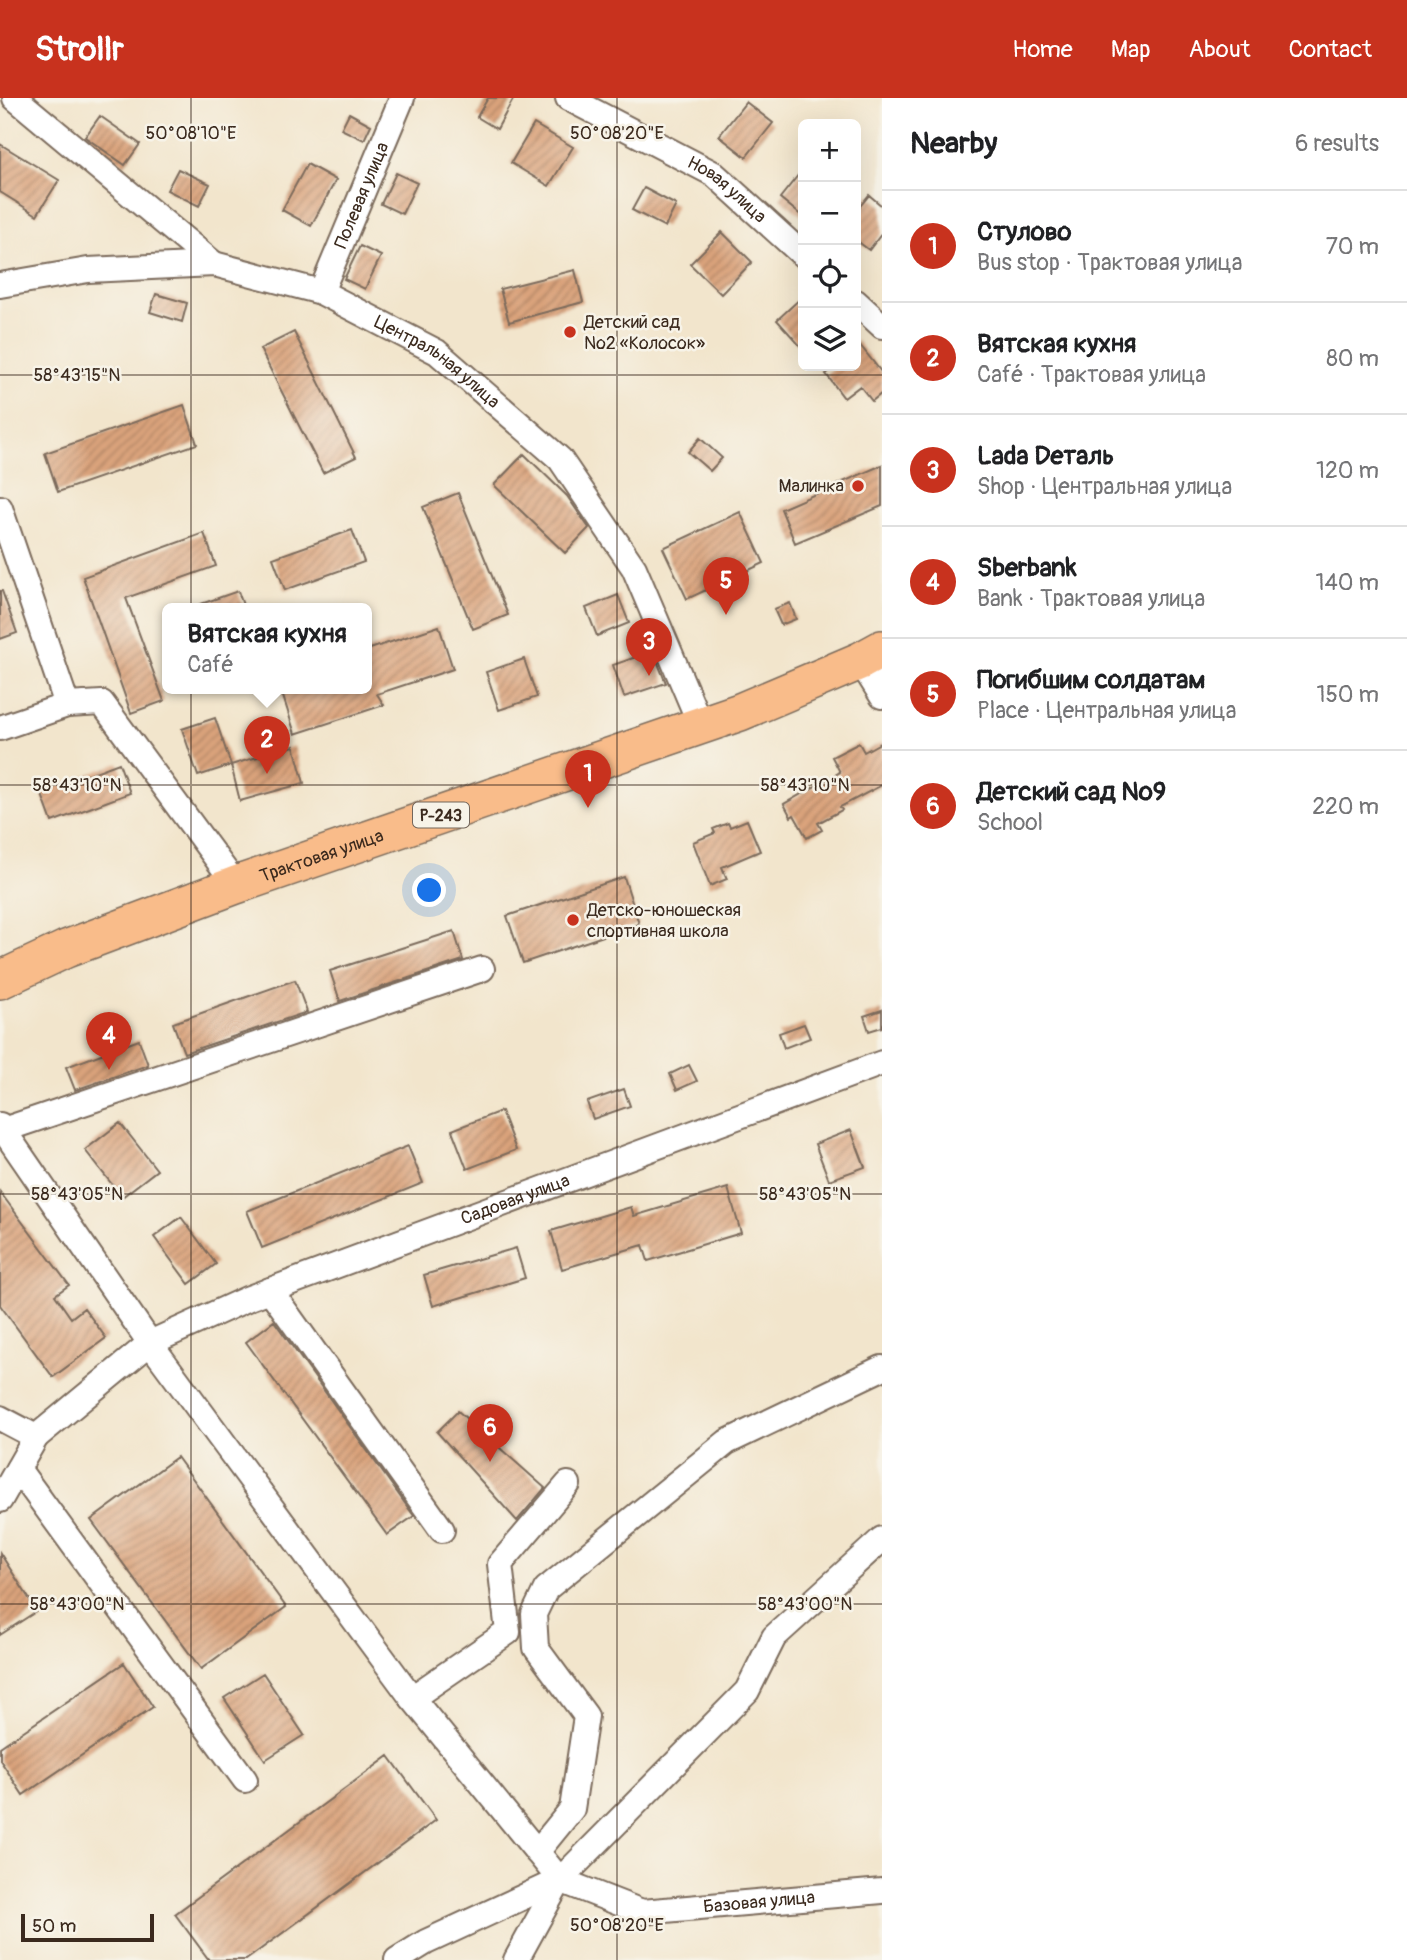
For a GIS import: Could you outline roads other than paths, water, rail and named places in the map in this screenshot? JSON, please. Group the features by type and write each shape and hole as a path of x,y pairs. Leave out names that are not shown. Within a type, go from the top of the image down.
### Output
{"highway":[{"name":"Трактовая улица","path":"0,979 66,949 236,885 701,726 871,655"}],"street":[{"path":"15,98 214,264"},
{"path":"36,98 43,124"},
{"name":"Полевая улица","path":"321,292 402,98"},
{"name":"Новая улица","path":"568,98 714,174 798,250"},
{"name":"Центральная улица","path":"0,285 88,270 214,264 321,292 438,352 560,459 634,568 701,726"},
{"path":"861,307 882,326"},
{"path":"0,508 67,705"},
{"path":"871,655 882,696"},
{"path":"0,728 67,705 102,704 236,885"},
{"path":"482,969 2,1128 150,1343 412,1698 561,1880"},
{"name":"Садовая улица","path":"36,1437 150,1343 270,1290 882,1063"},
{"path":"270,1290 442,1530"},
{"path":"537,1852 572,1809 586,1716 536,1648 534,1614 546,1589 727,1442 882,1368"},
{"path":"0,1418 36,1437 0,1500"},
{"path":"18,1469 246,1780"},
{"path":"412,1698 508,1632 500,1564 568,1484"},
{"path":"516,1960 561,1880 747,1691 774,1637 882,1539"},
{"path":"397,1960 425,1942 561,1880"},
{"name":"Базовая улица","path":"561,1880 642,1912 882,1891"}],"place":[{"name":"Детский сад №2 «Колосок»","path":"570,332"},
{"name":"Малинка","path":"858,486"},
{"name":"Погибшим солдатам","path":"726,615"},
{"name":"Lada Dеталь","path":"649,676"},
{"name":"Вятская кухня","path":"267,774"},
{"name":"Стулово","path":"588,808"},
{"name":"Детско-юношеская спортивная школа","path":"573,920"},
{"name":"Sberbank","path":"109,1070"},
{"name":"Детский сад №9","path":"490,1462"}]}
